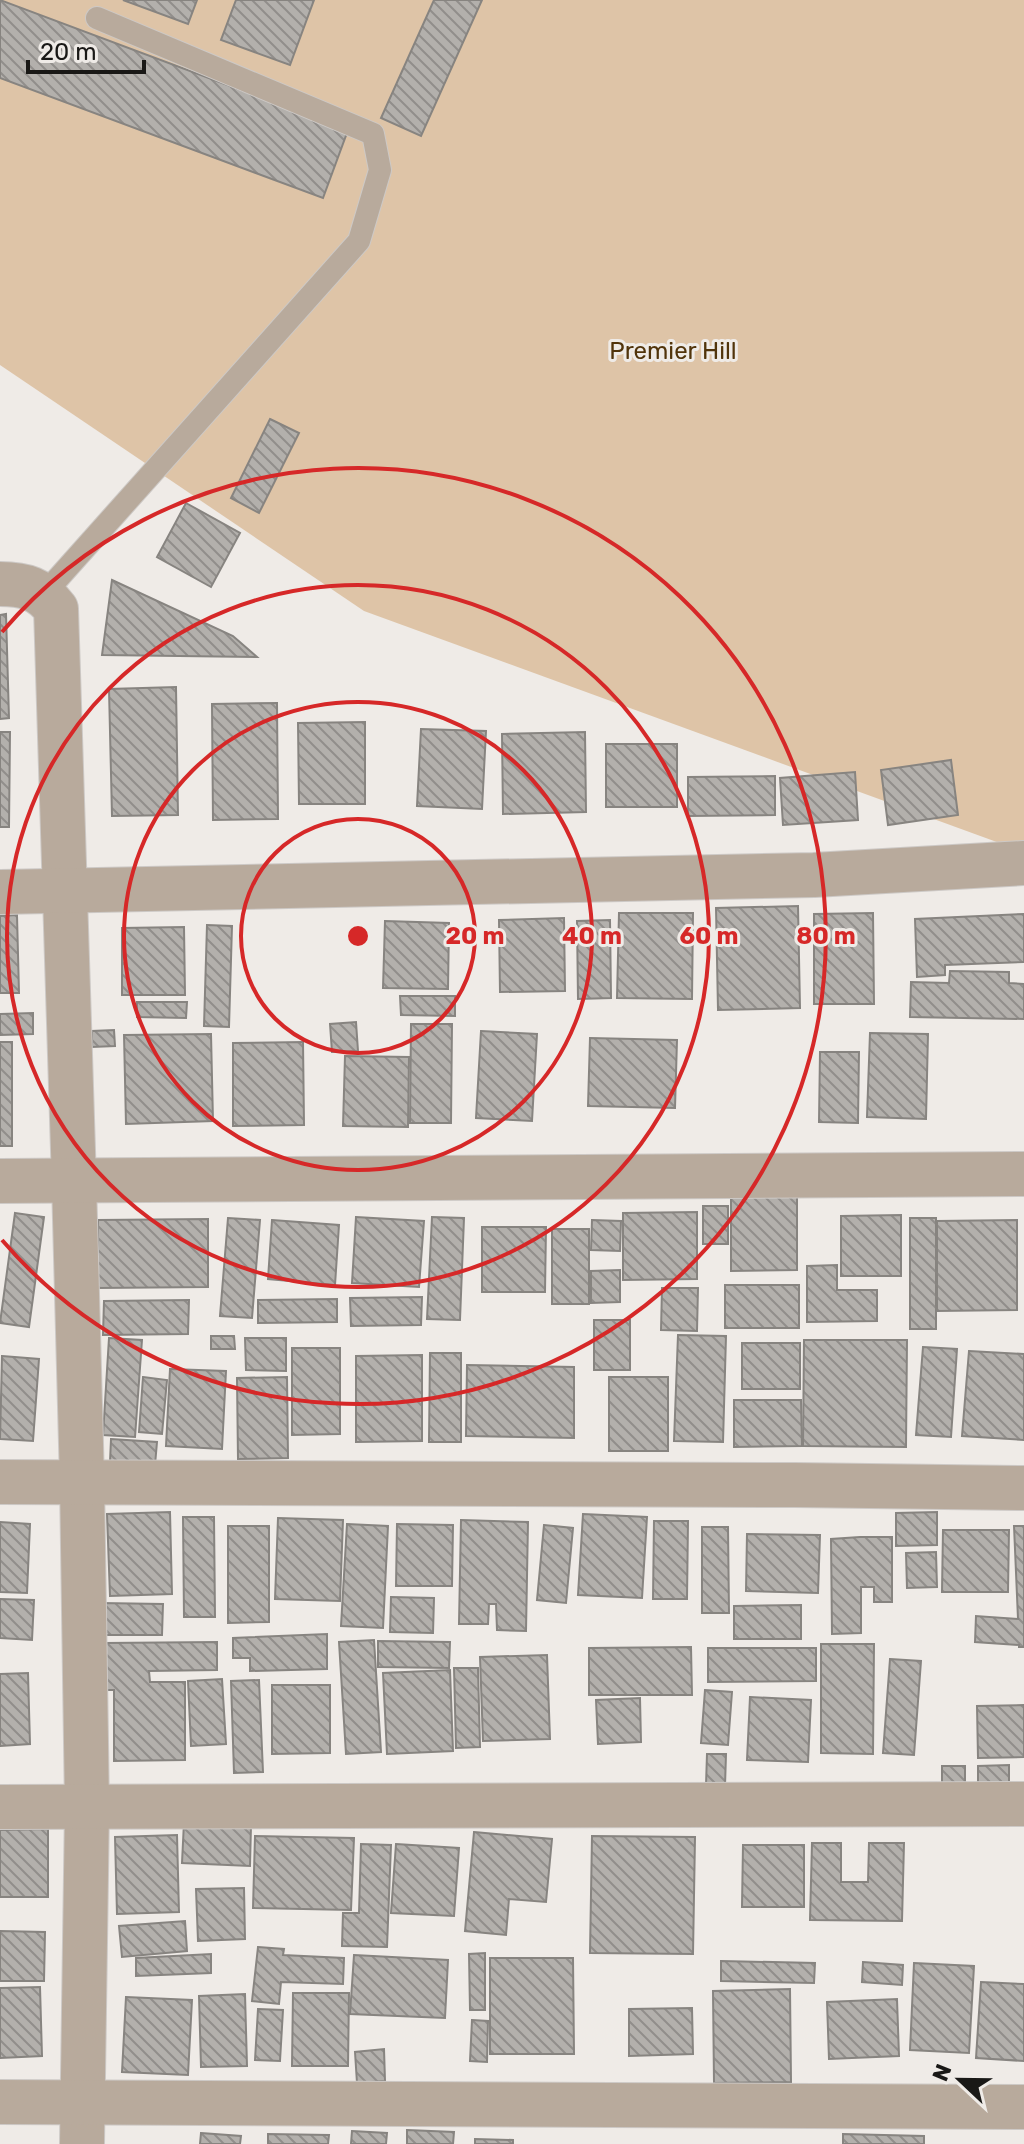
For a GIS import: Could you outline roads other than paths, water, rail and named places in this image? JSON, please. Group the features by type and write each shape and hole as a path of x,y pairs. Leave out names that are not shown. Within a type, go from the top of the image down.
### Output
{"street":[{"path":"0,584 16,584 44,594 56,609 82,1481 87,1807 82,2144"},
{"path":"0,892 814,875 1024,863"},
{"path":"0,1181 1024,1174"},
{"path":"0,1482 1024,1488"},
{"path":"0,1807 1024,1804"},
{"path":"0,2102 1024,2107"}],"lane":[{"path":"44,594 359,241 380,170 373,134 97,18"}],"park label":[{"name":"Premier Hill","path":"673,351"}]}
